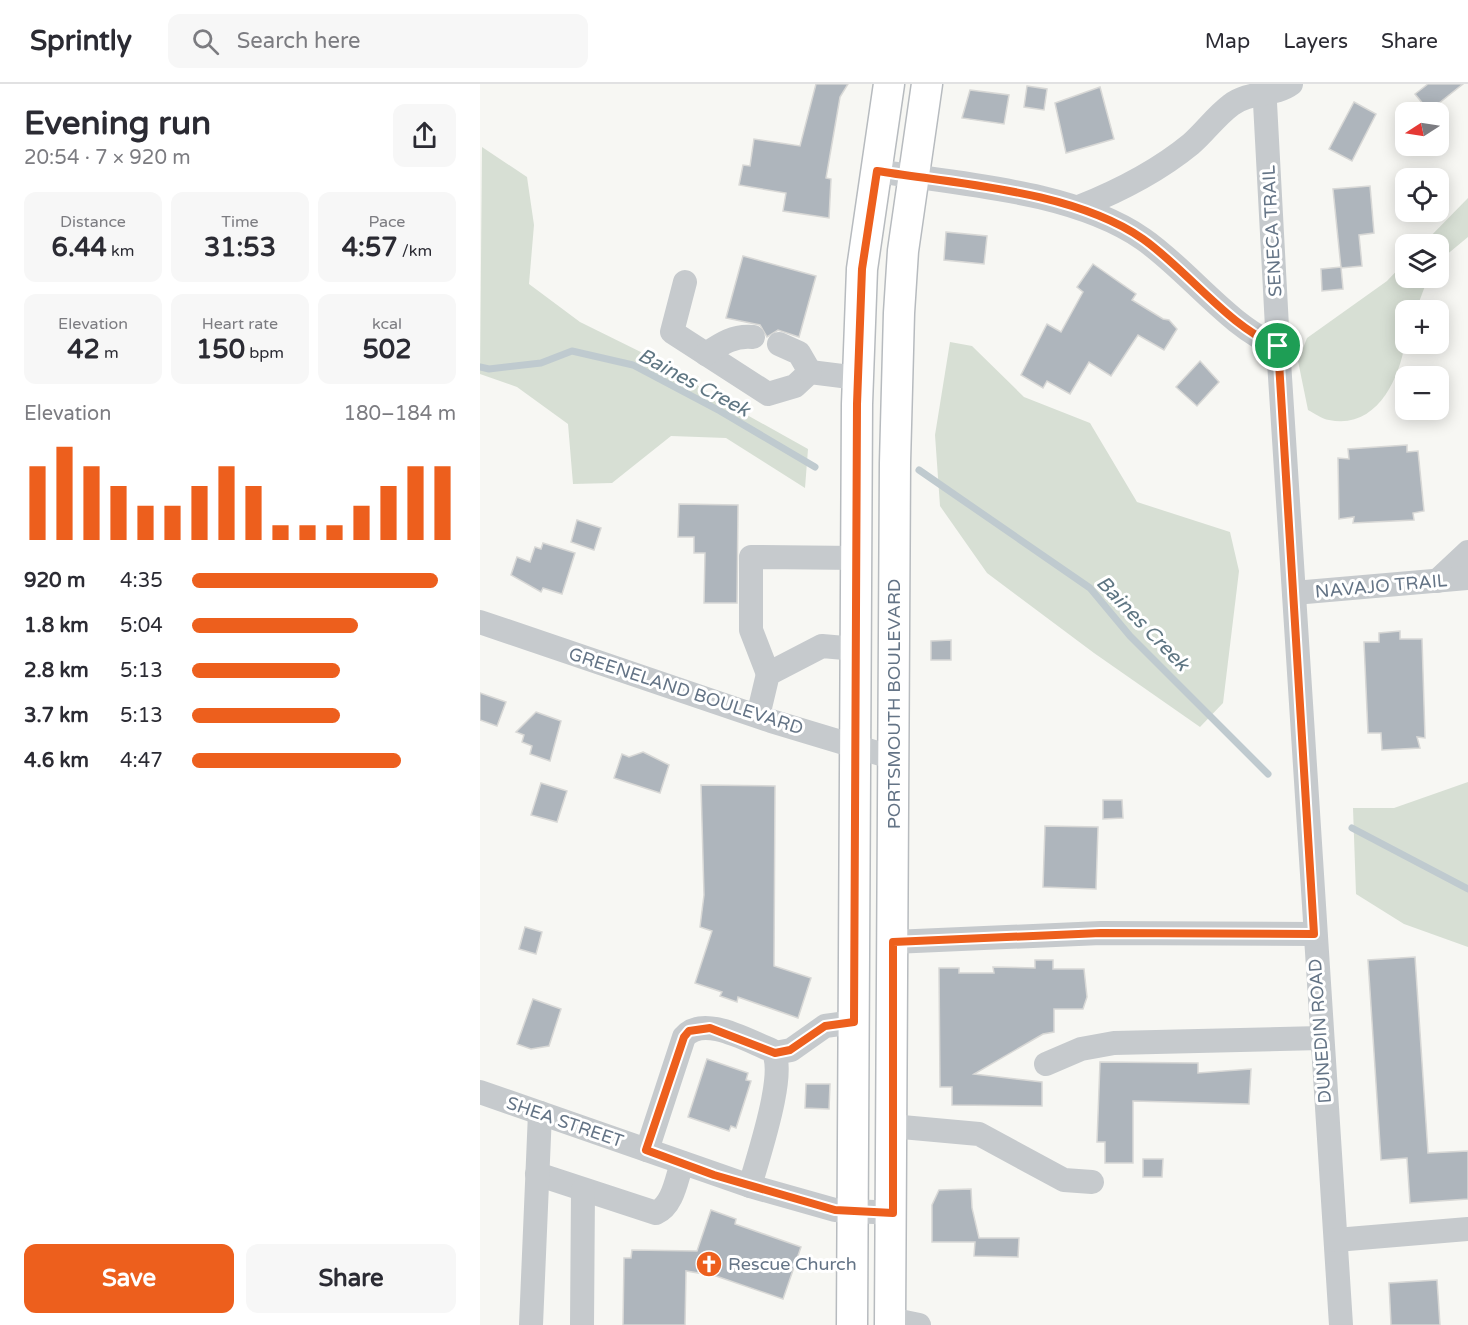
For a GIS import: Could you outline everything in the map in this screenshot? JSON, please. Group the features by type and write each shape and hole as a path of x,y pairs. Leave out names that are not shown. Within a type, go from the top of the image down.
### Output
{"main road":[{"name":"PORTSMOUTH BOULEVARD","path":"852,1325 858,378 862,269 889,84"},
{"name":"PORTSMOUTH BOULEVARD","path":"890,1322 893,1213 891,1126 895,463 899,313 903,250 927,84"}],"street":[{"path":"1078,207 1119,191 1157,169 1191,143 1230,105 1264,88 1284,89 1291,84"},
{"name":"SENECA TRAIL","path":"1264,88 1294,593"},
{"path":"877,171 999,190 1078,207 1143,239 1191,278 1245,330 1278,346"},
{"path":"685,282 672,332 768,394 795,386 810,372"},
{"path":"706,354 726,341 744,336 753,337"},
{"path":"779,344 799,353 810,372"},
{"path":"810,372 858,378"},
{"path":"1437,581 1468,552"},
{"path":"758,716 768,674 751,630 751,557 856,558"},
{"name":"NAVAJO TRAIL","path":"1294,593 1468,578"},
{"name":"DUNEDIN ROAD","path":"1294,593 1314,934 1341,1325"},
{"name":"GREENELAND BOULEVARD","path":"480,622 758,716 894,758"},
{"path":"768,674 822,646 856,649"},
{"path":"893,942 1101,933 1314,934"},
{"path":"646,1150 684,1037 689,1031 710,1028 775,1053 790,1050 825,1026 854,1022"},
{"path":"1046,1064 1081,1049 1113,1043 1321,1038"},
{"path":"750,1186 776,1083 778,1069 775,1053"},
{"name":"SHEA STREET","path":"480,1092 750,1186 835,1210 893,1213"},
{"path":"531,1325 540,1113"},
{"path":"891,1126 979,1134 1064,1180 1092,1182"},
{"path":"537,1174 656,1213 664,1209 669,1202 682,1163"},
{"path":"582,1325 584,1190"},
{"path":"1336,1240 1468,1229"},
{"path":"890,1322 920,1325"}],"shaded area":[{"path":"482,147 527,177 534,225 529,284 580,322 659,361 722,401 808,449 805,488 726,438 671,436 612,483 573,484 568,424 517,387 480,374"},
{"path":"1468,198 1468,237 1449,253 1449,234 1433,234 1445,222 1449,222 1449,217"},
{"path":"1395,273 1395,288 1424,288 1420,300 1395,300 1395,354 1403,354 1399,366 1395,366 1395,376 1390,387 1372,410 1359,418 1345,421 1329,420 1308,410 1298,361 1307,338 1387,281"},
{"path":"950,342 972,346 1024,397 1090,423 1137,502 1230,532 1239,571 1223,703 1200,727 1094,653 987,573 940,506 935,435"},
{"path":"1468,782 1468,947 1404,924 1356,894 1353,808 1394,808"}],"building":[{"path":"816,84 848,84 840,97 826,178 831,179 829,218 783,211 786,193 739,185 743,165 750,166 754,139 800,146"},
{"path":"1428,84 1463,84 1440,102 1422,102 1415,94"},
{"path":"1027,86 1047,89 1044,110 1024,107"},
{"path":"1100,87 1114,139 1066,153 1055,103"},
{"path":"970,90 1009,95 1004,124 962,118"},
{"path":"1354,102 1376,114 1352,161 1329,149"},
{"path":"1370,186 1374,233 1359,235 1362,266 1341,268 1333,189"},
{"path":"946,232 987,236 984,264 944,260"},
{"path":"743,256 816,276 799,337 778,330 767,337 760,325 726,318"},
{"path":"1093,264 1136,294 1132,300 1163,319 1169,320 1177,329 1164,350 1138,335 1111,376 1089,362 1070,394 1047,381 1043,388 1021,375 1047,324 1061,332 1083,292 1077,287"},
{"path":"1341,267 1343,289 1322,291 1321,269"},
{"path":"1200,361 1219,382 1197,406 1176,387"},
{"path":"1407,445 1407,452 1418,451 1424,511 1413,513 1414,520 1353,523 1354,517 1339,519 1338,458 1349,459 1348,449"},
{"path":"679,504 738,505 737,603 704,603 705,553 694,553 694,537 678,537"},
{"path":"577,520 601,528 594,550 571,542"},
{"path":"543,543 575,553 562,594 543,588 541,592 511,575 517,557 530,562 535,547 541,549"},
{"path":"1400,631 1400,639 1422,639 1425,738 1417,737 1420,748 1382,750 1381,733 1368,733 1364,642 1379,642 1379,633"},
{"path":"951,640 951,660 931,660 931,641"},
{"path":"480,693 506,702 497,726 480,720"},
{"path":"536,712 561,721 550,761 530,754 532,746 522,742 524,735 516,732"},
{"path":"643,752 669,765 660,793 614,778 622,754 629,757"},
{"path":"541,783 567,791 557,822 531,815"},
{"path":"701,785 775,786 774,966 811,978 798,1018 738,997 737,1002 720,996 722,992 695,983 712,931 700,927 704,895"},
{"path":"1103,800 1122,800 1123,818 1103,819"},
{"path":"1045,826 1098,827 1096,889 1043,887"},
{"path":"525,927 542,932 536,954 519,949"},
{"path":"1415,957 1428,1153 1468,1151 1468,1199 1410,1203 1407,1158 1381,1160 1368,960"},
{"path":"1035,960 1053,960 1053,969 1084,969 1087,997 1083,1009 1054,1009 1054,1032 1043,1034 974,1074 1042,1082 1042,1106 952,1105 952,1087 940,1087 939,968 959,968 959,973 994,973 993,967 1035,968"},
{"path":"533,999 561,1009 549,1046 531,1049 517,1044"},
{"path":"707,1059 748,1073 746,1080 751,1081 736,1128 731,1126 729,1131 688,1117"},
{"path":"1100,1062 1198,1063 1198,1073 1251,1069 1249,1104 1133,1101 1133,1163 1105,1163 1105,1142 1097,1142"},
{"path":"806,1084 830,1084 829,1109 805,1108"},
{"path":"1143,1159 1163,1159 1162,1177 1143,1177"},
{"path":"971,1189 972,1208 979,1238 1019,1238 1018,1257 974,1256 975,1242 932,1242 932,1205 939,1190"},
{"name":"Rescue Church","path":"711,1210 736,1219 735,1224 801,1247 783,1299 716,1276 686,1271 685,1325 623,1325 624,1258 631,1258 632,1250 697,1251"},
{"path":"1437,1280 1440,1325 1391,1325 1389,1283"}],"waterway":[{"name":"Baines Creek","path":"480,367 489,369 541,363 572,351 633,365 720,411 815,467"},
{"name":"Baines Creek","path":"919,470 1090,588 1130,636 1268,774"},
{"name":"Baines Creek","path":"1352,828 1468,889"}],"place":[{"name":"Rescue Church","path":"709,1264"}],"route":[{"path":"877,171 999,190 1078,207 1143,239 1191,278 1245,330 1264,342 1278,346 1314,934 1101,933 893,942 891,1126 893,1213 835,1210 714,1175 646,1150 684,1037 689,1031 710,1028 775,1053 790,1050 817,1034 825,1026 854,1022 857,404 862,269 877,171"}]}
